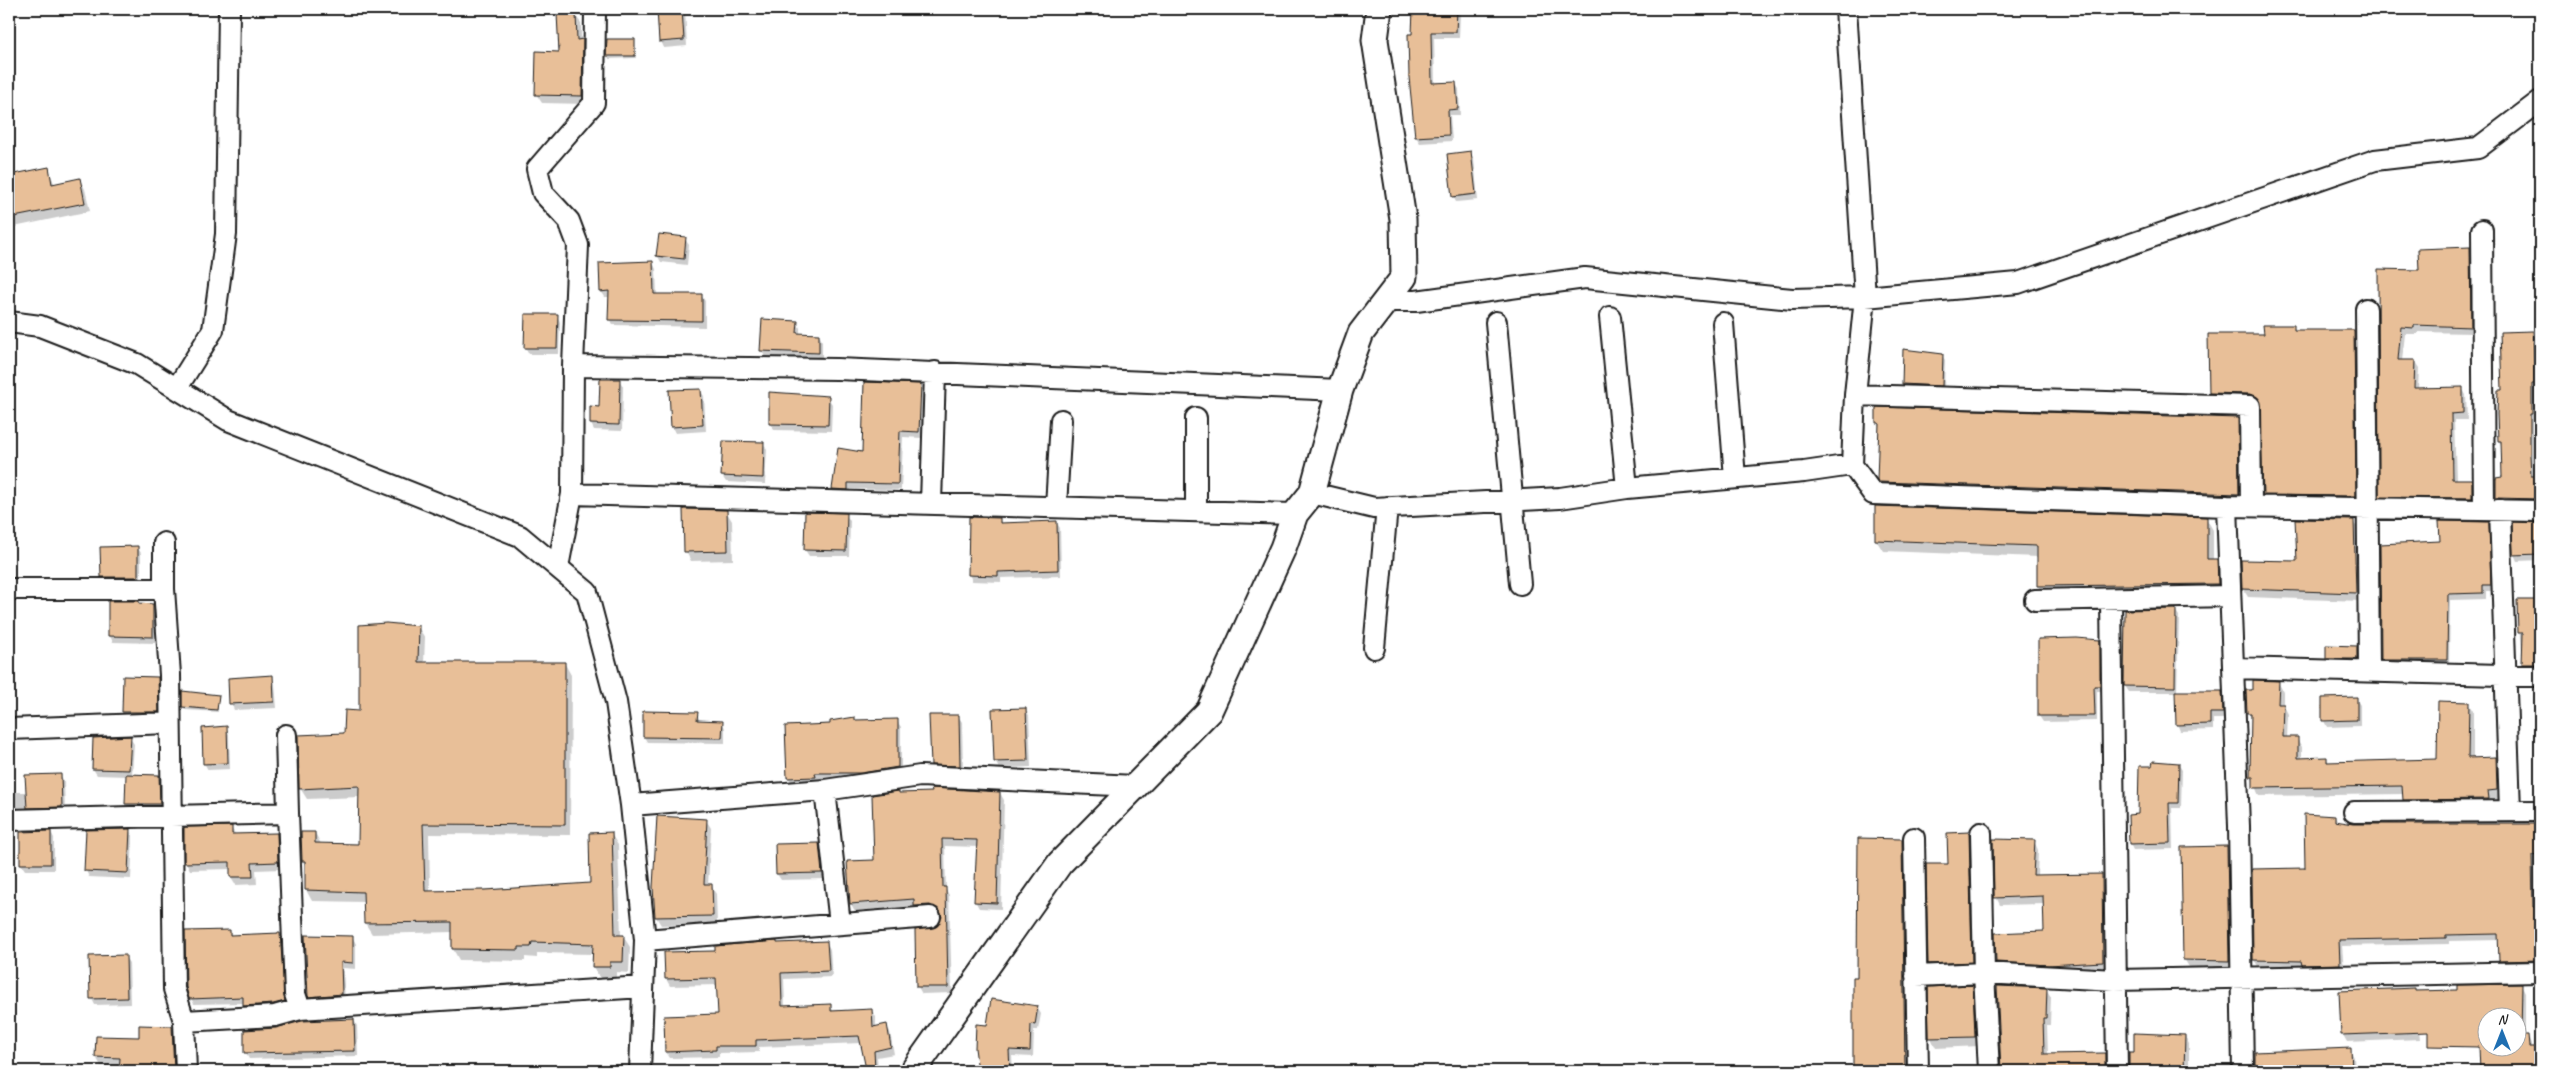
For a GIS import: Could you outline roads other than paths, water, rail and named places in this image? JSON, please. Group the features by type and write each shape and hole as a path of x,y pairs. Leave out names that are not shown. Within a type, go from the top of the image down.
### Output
{"street":[{"path":"177,388 213,330 226,234 229,9"},
{"path":"558,567 572,494 573,366 578,245 569,222 543,193 537,169 594,103 595,9"},
{"path":"914,1070 1060,863 1209,711 1283,548 1295,514 1312,493 1340,390 1361,333 1404,277 1403,219 1375,40 1379,9"},
{"path":"1846,9 1865,297 1855,394 1852,464 1873,494 2226,506 2540,511"},
{"path":"1386,301 1416,302 1585,278 1792,299 1865,297 2018,283 2375,160 2478,148 2540,101"},
{"path":"2482,230 2492,510 2505,674 2510,811"},
{"path":"2366,308 2369,670"},
{"path":"1610,317 1627,488"},
{"path":"9,322 40,326 138,364 228,420 520,536 587,592 616,702 631,805 645,940 640,1071"},
{"path":"1496,322 1520,584"},
{"path":"1723,323 1735,478"},
{"path":"573,366 934,372 1340,390"},
{"path":"931,503 934,372"},
{"path":"1855,394 2250,406 2251,506"},
{"path":"1196,418 1196,511"},
{"path":"1056,507 1060,420"},
{"path":"1312,493 1374,508 1560,498 1627,488 1735,478 1852,464"},
{"path":"572,494 1295,514"},
{"path":"2226,506 2233,668 2243,1071"},
{"path":"1374,648 1387,507"},
{"path":"164,543 164,589 170,675 170,814 174,989 184,1021 186,1071"},
{"path":"9,589 164,589"},
{"path":"2035,600 2230,596"},
{"path":"2111,599 2114,980 2117,1071"},
{"path":"2233,668 2287,671 2369,670 2540,676"},
{"path":"9,729 170,723"},
{"path":"286,735 295,994 300,1009"},
{"path":"631,805 825,790 920,776 1136,786"},
{"path":"825,790 840,924"},
{"path":"2354,812 2540,811"},
{"path":"9,820 170,814 288,813"},
{"path":"1981,833 1984,973 1989,1071"},
{"path":"1914,838 1918,1071"},
{"path":"645,940 930,917"},
{"path":"1916,976 1984,973 2114,980 2540,972"},
{"path":"184,1021 275,1016 300,1009 643,987"}]}
